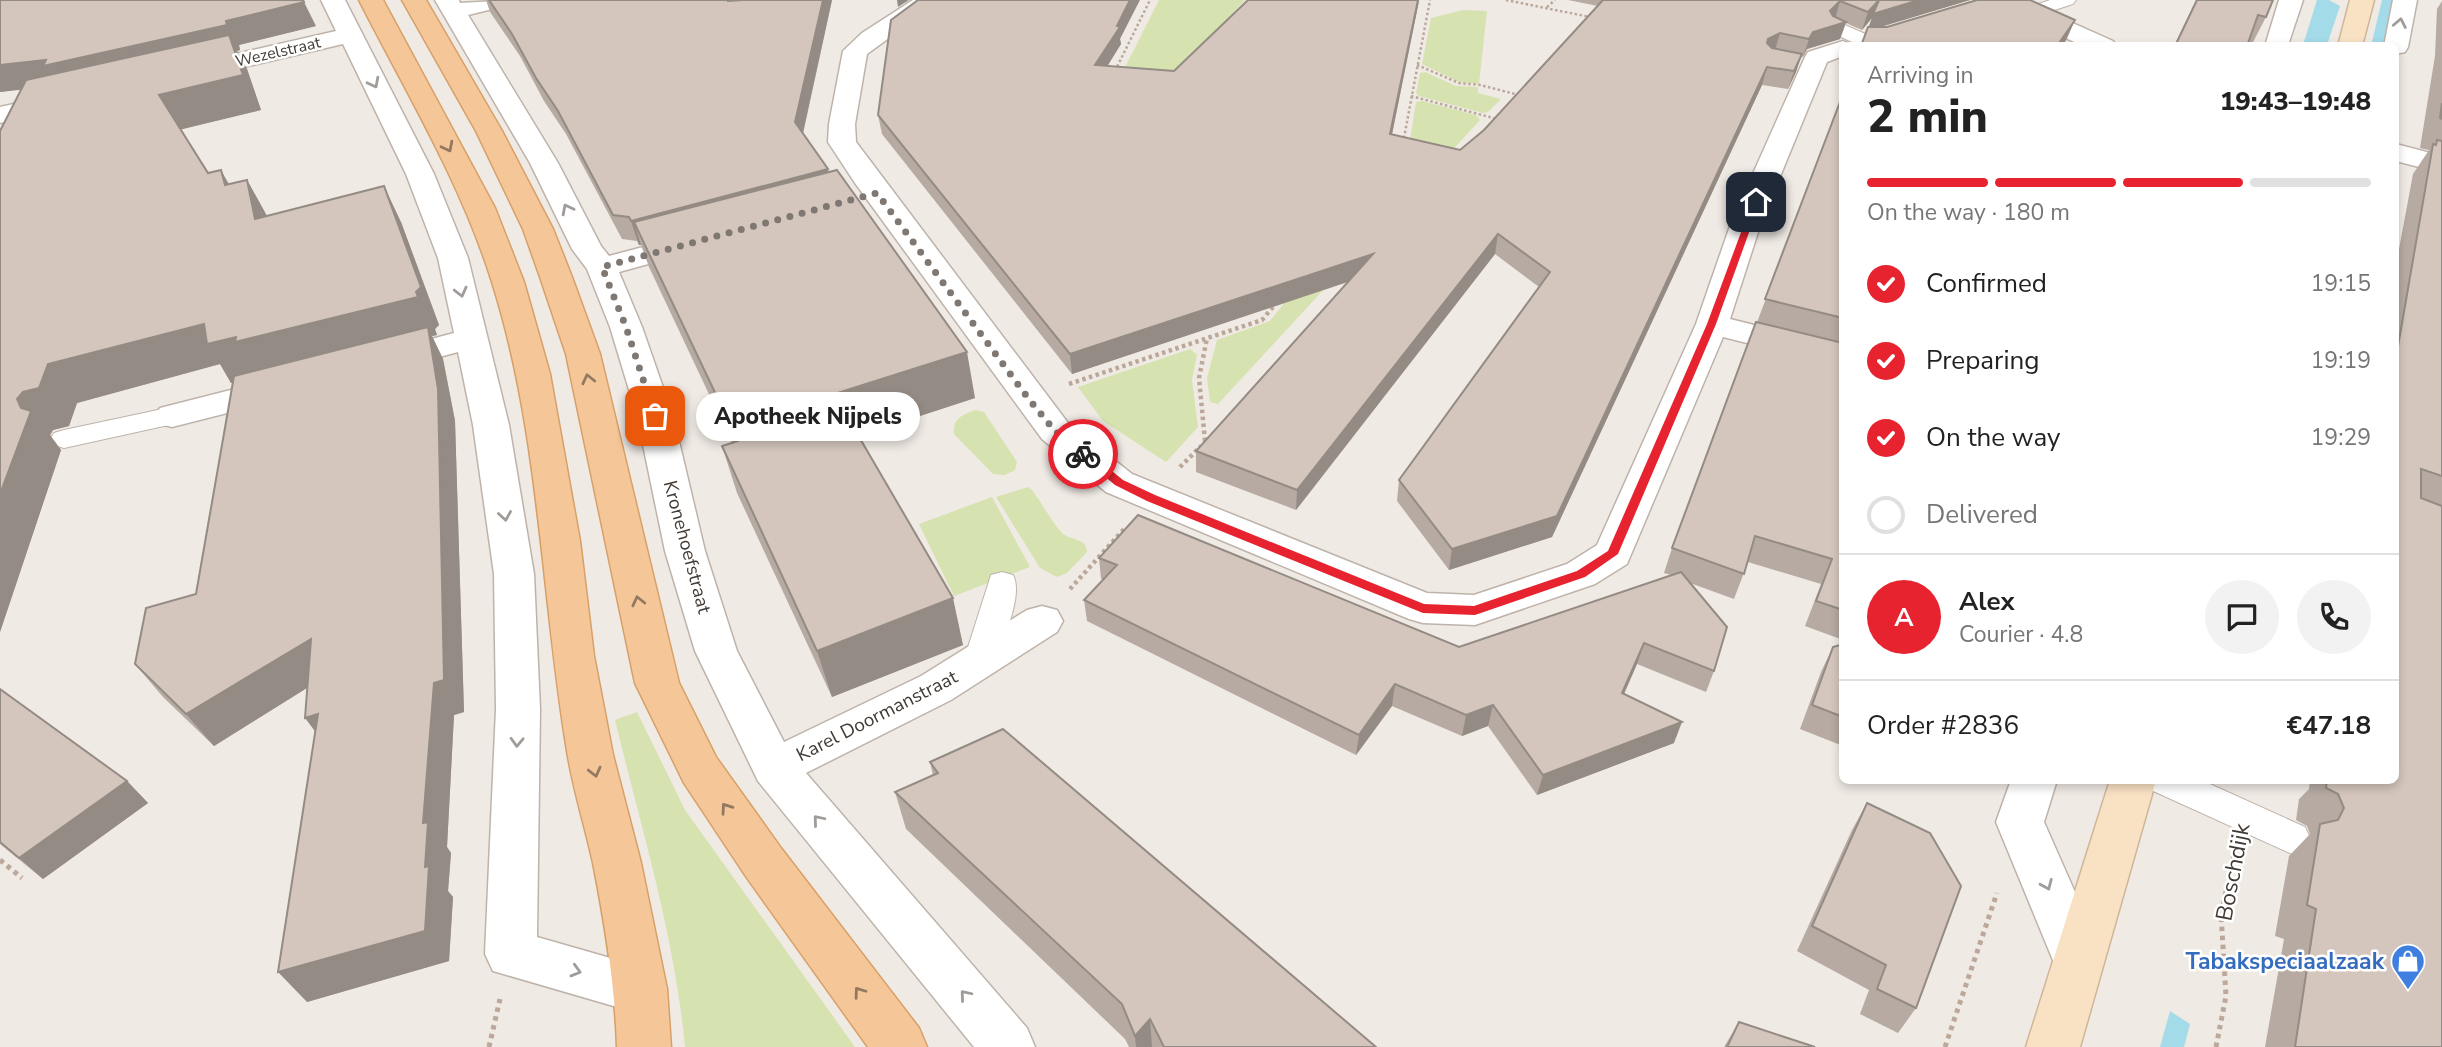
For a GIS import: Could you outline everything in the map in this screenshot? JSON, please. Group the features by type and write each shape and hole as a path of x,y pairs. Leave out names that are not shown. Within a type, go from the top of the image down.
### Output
{"main road":[{"path":"371,0 480,208 508,282 533,374 560,541 573,656 590,755 617,863 641,989 644,1047"},
{"path":"414,0 489,131 538,229 556,276 583,354 656,683 700,770 764,863 900,1047"},
{"path":"2351,42 2362,0"},
{"path":"2053,1047 2132,784"}],"street":[{"path":"333,0 420,174 453,258 491,425 514,574 518,709 510,954 641,989"},
{"path":"450,5 500,0"},
{"path":"1978,8 2002,0 2095,42"},
{"path":"2277,42 2291,0"},
{"path":"2397,42 2405,0"},
{"path":"884,2 923,4"},
{"path":"923,4 855,51 842,124 842,142 864,197 1055,431 1119,483 1423,608 1475,610 1581,574 1613,554 1712,324 1746,223 1833,48"},
{"name":"Kronehoefstraat","path":"450,5 544,163 587,249 602,267 626,327 655,416 685,551 716,651 774,768 1008,1047"},
{"path":"1857,42 1890,34"},
{"name":"Wezelstraat","path":"175,75 350,35"},
{"path":"0,115 81,97"},
{"path":"2399,153 2442,165"},
{"path":"602,267 720,235"},
{"path":"1712,324 1839,356"},
{"path":"352,370 473,338"},
{"path":"172,416 311,380"},
{"name":"Karel Doormanstraat","path":"774,768 936,688 1042,621"},
{"path":"2027,801 2078,958"}],"lane":[{"path":"2030,13 2067,0"},
{"path":"64,439 172,416"},
{"name":"Karel Doormanstraat","path":"979,663 999,603 1002,583"},
{"path":"2173,784 2292,838"}],"path":[{"path":"1115,71 1150,0"},
{"path":"1402,150 1430,0"},
{"path":"1506,0 1592,15 1581,27"},
{"path":"1546,8 1555,0"},
{"path":"1417,7 1428,9"},
{"path":"1417,65 1459,83 1520,95 1515,102"},
{"path":"1411,96 1497,119"},
{"path":"1489,129 1505,111"},
{"path":"1028,398 1262,320 1279,299"},
{"path":"1205,441 1199,378 1207,338"},
{"path":"1042,621 1151,498 1215,431"},
{"path":"1945,1047 2027,801"},
{"name":"Boschdijk","path":"2216,1047 2226,996 2221,914 2243,817"},
{"path":"0,860 22,878"}],"green space":[{"path":"1159,0 1245,0 1113,139 1099,119"},
{"path":"1463,10 1487,11 1479,84 1459,82 1422,64 1431,18"},
{"path":"1425,72 1456,86 1478,87 1478,93 1501,99 1488,112 1483,113 1419,96 1416,93 1420,73"},
{"path":"1422,101 1476,115 1480,120 1218,404 1210,402 1207,378 1217,340 1270,321 1409,147 1416,102"},
{"path":"1190,349 1197,355 1192,380 1198,427 1166,462 1103,421 1078,387"},
{"path":"975,410 984,412 1017,462 1015,470 1005,475 993,474 954,434 959,418"},
{"path":"1028,487 1062,533 1086,547 1087,552 1067,573 1057,577 1040,568 996,497"},
{"path":"992,497 1030,567 954,596 919,524"},
{"path":"637,712 685,810 855,1047 685,1047 674,965 615,720"}],"water":[{"path":"2317,0 2329,0 2340,6 2328,42 2304,42"},
{"path":"2382,0 2395,0 2387,42 2372,42"},
{"path":"2170,1011 2190,1024 2184,1047 2160,1047"}],"building":[{"path":"0,0 304,2 226,21 227,25 43,66 46,60 0,65"},
{"path":"489,0 823,0 795,122 828,169 631,221 629,217 613,215 558,111"},
{"path":"918,0 1130,0 1117,26 1120,27 1095,65 1174,71 1248,0 1418,0 1390,134 1460,150 1484,130 1603,0 1879,0 1868,12 1840,1 1830,11 1833,16 1846,22 1813,32 1809,39 1780,33 1768,39 1767,43 1772,48 1802,54 1794,71 1767,67 1557,516 1452,549 1399,480 1550,272 1498,234 1297,490 1196,451 1373,254 1070,354 878,115 891,20"},
{"path":"1879,0 1919,0 1873,14"},
{"path":"1977,0 2030,0 2075,20 2060,42 1862,42 1868,27 1887,27"},
{"path":"2197,0 2273,0 2266,17 2258,15 2248,42 2177,42"},
{"path":"229,35 243,75 159,95 208,173 221,170 225,185 247,180 255,219 384,186 421,287 416,292 418,297 235,342 236,337 207,344 204,324 48,364 39,388 23,392 17,399 21,408 31,411 0,494 0,131 26,80"},
{"path":"1839,105 1839,317 1765,299"},
{"path":"2437,140 2442,141 2442,476 2421,469 2421,498 2442,506 2442,1047 2295,1047 2316,909 2307,905 2320,824 2338,820 2344,808 2338,794 2326,788 2326,784 2399,784 2399,341 2433,144 2436,145"},
{"path":"837,170 967,352 834,394 953,598 817,651 722,446 738,441 634,222"},
{"path":"1756,322 1839,342 1839,609 1816,601 1832,559 1755,536 1744,574 1672,548"},
{"path":"428,327 438,389 444,680 434,683 423,823 428,822 425,867 429,866 425,931 278,972 318,714 305,718 311,639 186,714 135,664 146,608 196,594 234,376"},
{"path":"1138,515 1459,647 1681,572 1727,627 1714,671 1644,643 1622,693 1682,722 1543,775 1493,705 1466,715 1395,684 1359,735 1084,600 1117,565 1099,558"},
{"path":"1839,645 1839,715 1812,705 1833,647"},
{"path":"0,689 127,781 19,858 0,842"},
{"path":"1003,729 1376,1047 1164,1047 1150,1019 1135,1036 1122,1004 895,792 938,773 930,762"},
{"path":"1867,803 1930,833 1961,886 1916,1008 1877,989 1886,965 1812,926"},
{"path":"1739,1022 1815,1047 1727,1047"}],"way so far":[{"path":"655,416 626,327 602,267 877,193 1028,398 1055,431 1083,454"}],"place":[{"name":"Apotheek Nijpels","path":"655,416"},
{"name":"Tabakspeciaalzaak","path":"2408,991"}],"route":[{"path":"1083,454 1119,483 1151,498 1423,608 1475,610 1581,574 1613,554 1712,324 1746,223 1756,202"}]}
